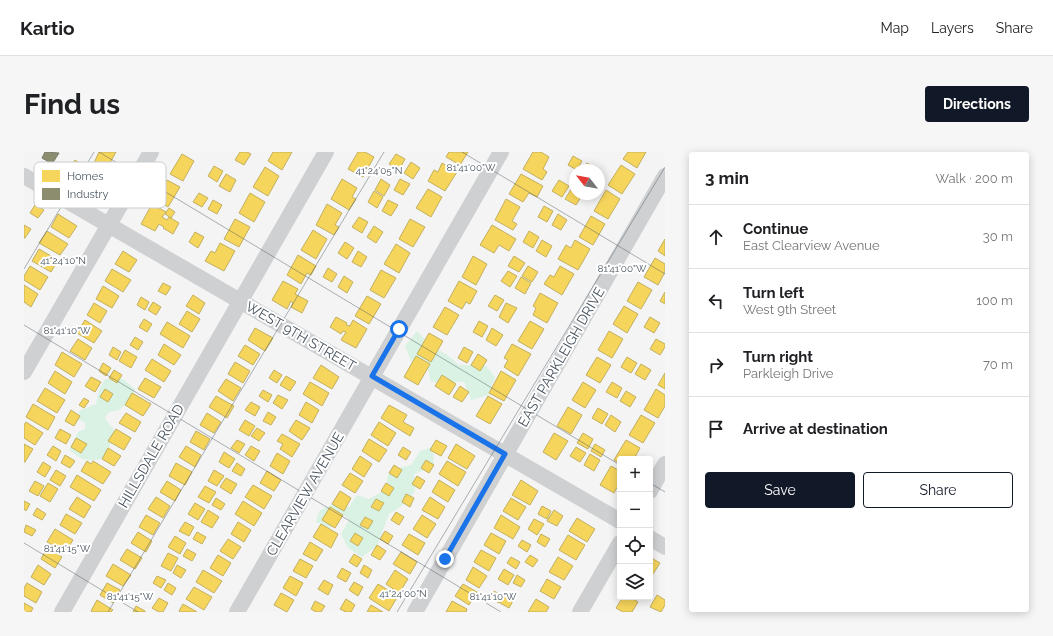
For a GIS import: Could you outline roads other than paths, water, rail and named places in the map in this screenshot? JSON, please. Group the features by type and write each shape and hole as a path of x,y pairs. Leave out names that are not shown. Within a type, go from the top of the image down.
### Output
{"street":[{"path":"145,162 151,152"},
{"name":"HILLSDALE ROAD","path":"62,612 326,152"},
{"name":"CLEARVIEW AVENUE","path":"237,612 501,152"},
{"name":"WEST 9TH STREET","path":"24,176 34,182"},
{"name":"EAST PARKLEIGH DRIVE","path":"415,612 665,176"},
{"name":"WEST 9TH STREET","path":"80,208 617,519"},
{"path":"24,372 119,208"},
{"path":"653,486 665,464"},
{"path":"653,540 665,547"},
{"path":"580,612 617,548"}]}
